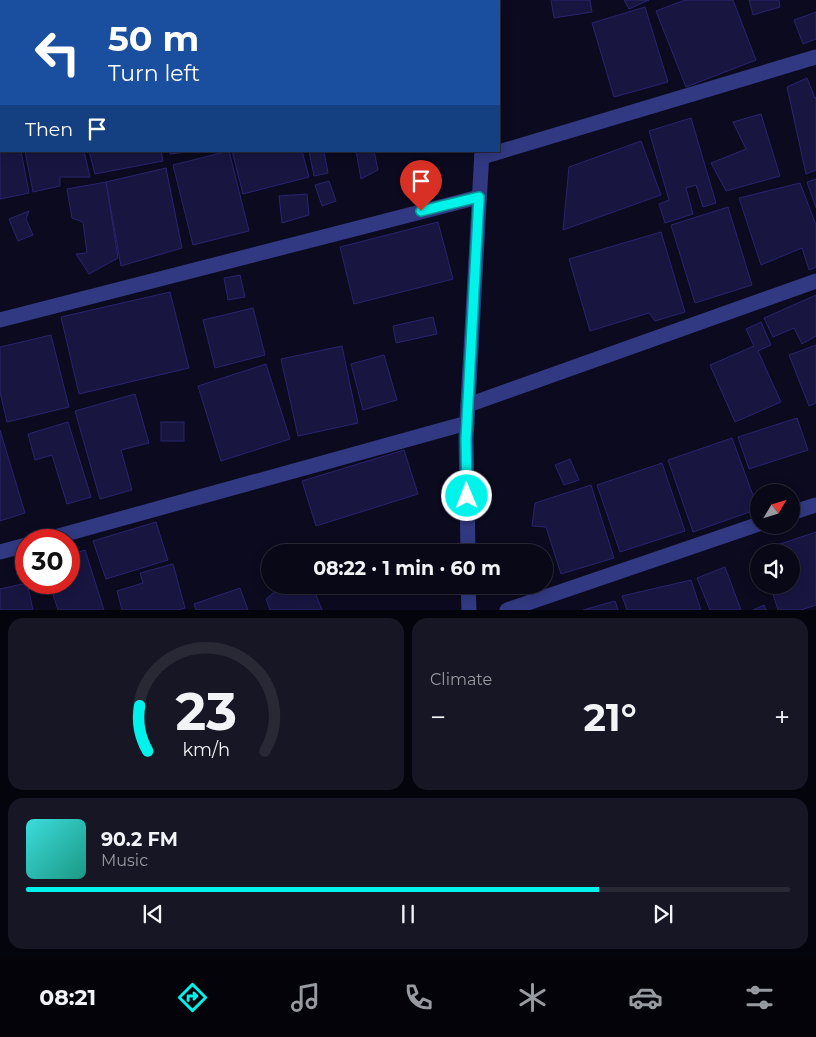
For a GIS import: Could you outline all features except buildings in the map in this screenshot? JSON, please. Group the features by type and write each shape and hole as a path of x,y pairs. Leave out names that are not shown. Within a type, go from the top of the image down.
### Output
{"street":[{"path":"500,149 816,57"},
{"path":"468,544 466,439 482,154"},
{"path":"0,320 479,197"},
{"path":"468,405 816,281"},
{"path":"80,530 467,423"},
{"path":"800,511 816,505"},
{"path":"507,610 750,527"},
{"path":"0,552 15,548"},
{"path":"468,594 469,610"}],"route":[{"path":"421,211 479,197 466,439 467,496"}]}
